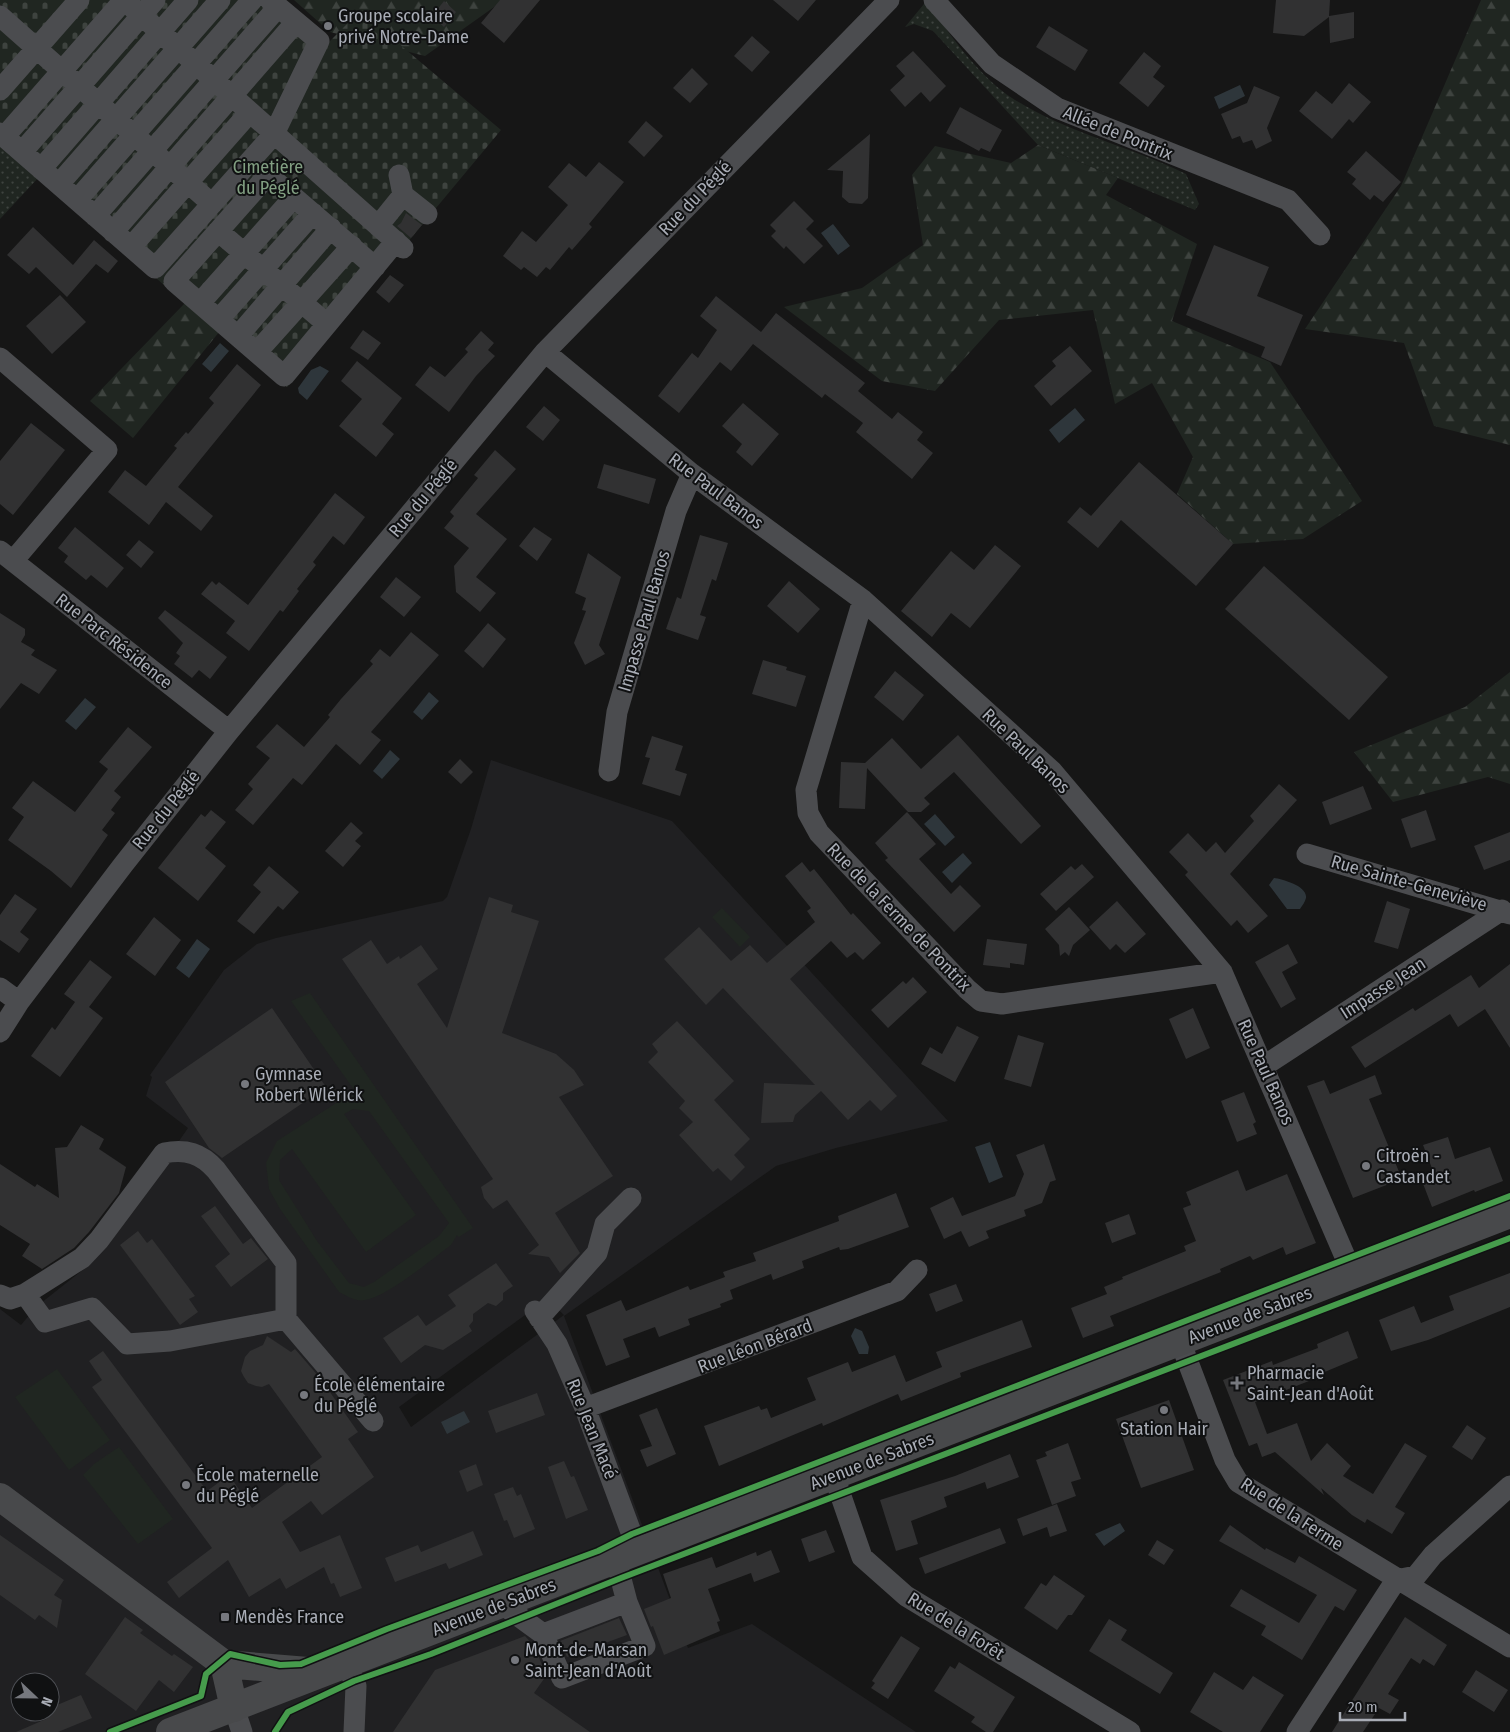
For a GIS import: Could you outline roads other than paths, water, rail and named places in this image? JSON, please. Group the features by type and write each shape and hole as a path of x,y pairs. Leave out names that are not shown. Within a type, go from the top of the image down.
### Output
{"main road":[{"name":"Avenue de Sabres","path":"170,1732 238,1720 336,1668 1510,1214"},
{"path":"0,1496 224,1664 336,1668"},
{"path":"224,1664 238,1720"}],"street":[{"path":"0,90 79,0"},
{"path":"95,216 214,80 274,3 319,41 274,134 155,268 131,248 2,135 124,0 148,8 160,32 178,48 196,64 214,80 250,112 274,134 400,245 376,266 284,376 174,281 268,175 376,266"},
{"path":"41,169 188,0"},
{"path":"59,184 220,0"},
{"path":"77,200 252,0"},
{"name":"Rue du Péglé","path":"0,1032 19,1002 122,865 229,731 545,352 889,0"},
{"name":"Allée de Pontrix","path":"934,0 992,64 1058,108 1288,200 1320,235"},
{"path":"22,152 148,8"},
{"path":"0,16 212,204"},
{"path":"113,232 296,22"},
{"path":"131,248 250,112"},
{"path":"399,175 403,195 427,214"},
{"path":"378,226 403,195"},
{"path":"200,303 294,197"},
{"path":"219,320 314,213"},
{"path":"238,336 331,228"},
{"path":"218,231 327,324"},
{"path":"257,352 352,246"},
{"name":"Rue Paul Banos","path":"545,352 692,474 863,600 1052,771 1222,972 1353,1275"},
{"path":"0,358 99,431 107,450 6,556"},
{"name":"Impasse Paul Banos","path":"609,771 617,712 676,511 692,474"},
{"name":"Rue Parc Résidence","path":"6,556 229,731"},
{"name":"Rue de la Ferme de Pontrix","path":"863,600 806,790 808,813 819,833 968,989 982,1001 1002,1004 1222,972"},
{"name":"Rue Sainte-Geneviève","path":"1307,854 1506,912"},
{"name":"Impasse Jean","path":"1264,1066 1506,912"},
{"path":"0,988 19,1002"},
{"path":"0,1295 10,1299 25,1294 82,1258 99,1240 164,1153 177,1150 193,1152 207,1159 286,1263 286,1319 373,1421"},
{"name":"Rue Jean Macé","path":"543,1634 562,1678 645,1646 627,1602 627,1556 585,1408 557,1344 537,1315 597,1253 605,1224 631,1198"},
{"name":"Rue Léon Bérard","path":"585,1408 897,1291 917,1270"},
{"path":"25,1294 45,1322 92,1308 127,1344 170,1342 286,1319"},
{"name":"Rue de la Ferme","path":"1180,1341 1225,1460 1238,1482 1396,1580 1510,1647"},
{"name":"Rue de la Forêt","path":"834,1476 862,1557 906,1596 1130,1732"},
{"path":"1297,1732 1396,1580 1416,1576 1432,1555 1510,1486"},
{"path":"502,1604 543,1634 627,1602"},
{"path":"336,1668 356,1686 354,1732"}],"place":[{"name":"Groupe scolaire privé Notre-Dame","path":"328,26"},
{"name":"Gymnase Robert Wlérick","path":"245,1084"},
{"name":"Citroën - Castandet","path":"1366,1166"},
{"name":"Pharmacie Saint-Jean d'Août","path":"1237,1383"},
{"name":"École élémentaire du Péglé","path":"304,1395"},
{"name":"Station Hair","path":"1164,1410"},
{"name":"École maternelle du Péglé","path":"186,1485"},
{"name":"Mendès France","path":"225,1617"},
{"name":"Mont-de-Marsan Saint-Jean d'Août","path":"515,1660"}],"park label":[{"name":"Cimetière du Péglé","path":"268,177"}]}
